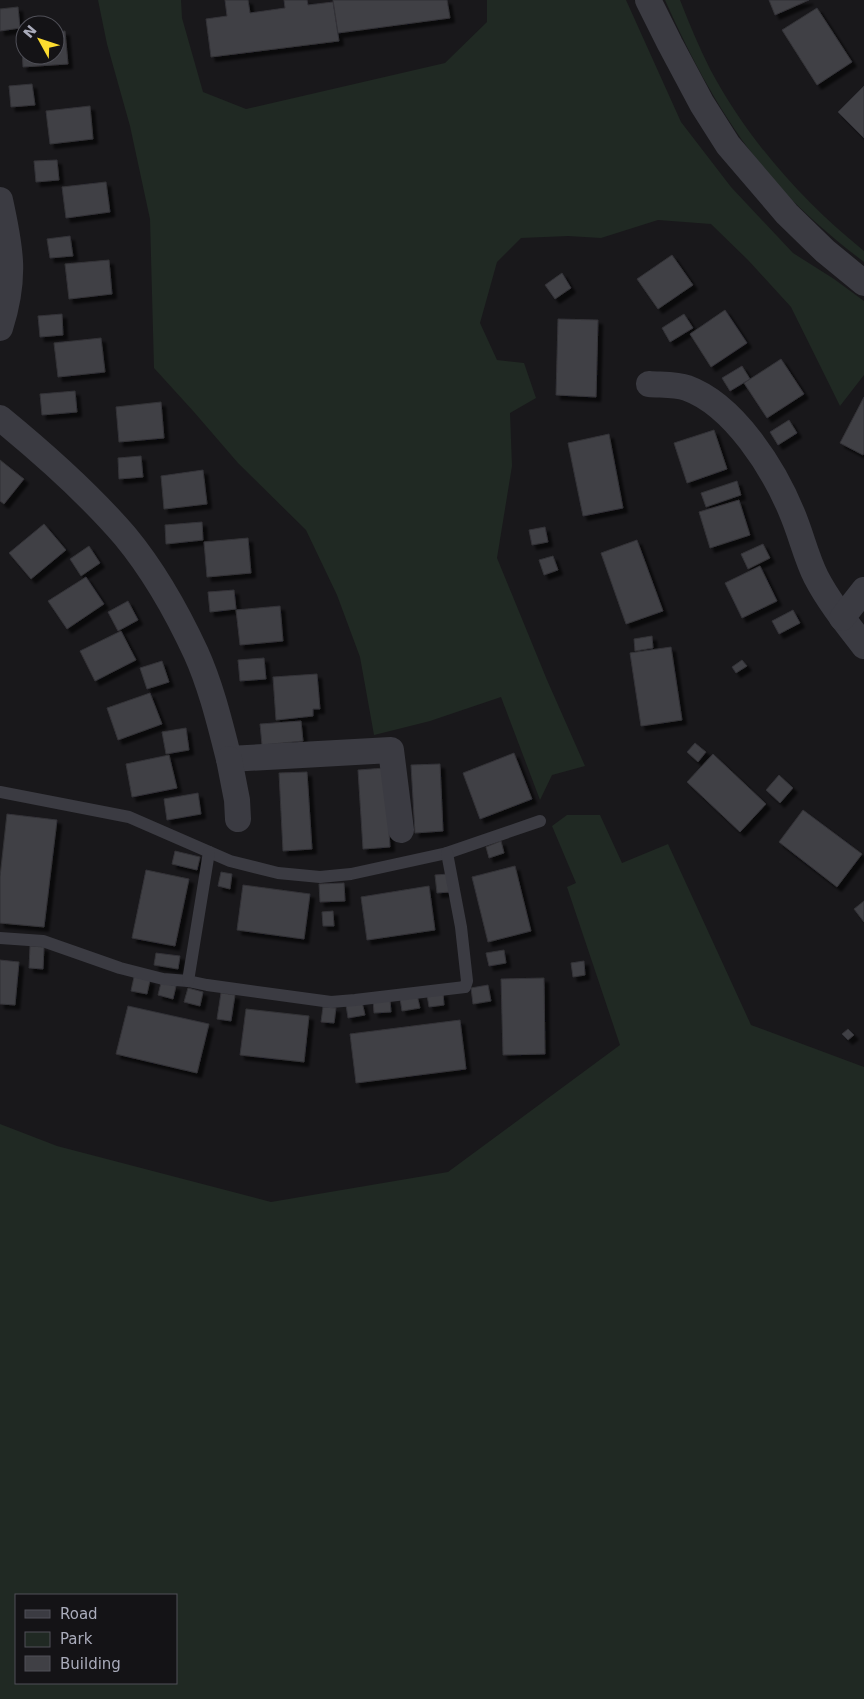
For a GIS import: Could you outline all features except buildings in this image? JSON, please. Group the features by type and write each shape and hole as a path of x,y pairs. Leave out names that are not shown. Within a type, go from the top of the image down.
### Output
{"street":[{"path":"648,0 702,104 728,145 787,214 824,251 864,283"},
{"path":"0,200 10,243 12,275 6,309 0,328"},
{"path":"649,384 686,388 711,401 756,446 773,473 792,511 816,576 842,618 864,646"},
{"path":"0,418 71,480 124,536 139,555 174,609 197,655 214,704 229,759 237,800 238,820"},
{"path":"842,618 864,590"},
{"path":"229,759 391,750 401,830"}],"lane":[{"path":"0,792 129,817 230,861 278,873 320,877 351,874 447,853 540,821"},
{"path":"188,981 209,852"},
{"path":"0,938 43,941 120,968 163,979 331,1002 465,987 467,981 461,927 447,853"}],"green space":[{"path":"98,0 181,0 182,18 203,92 246,109 445,63 487,22 487,0 626,0 681,122 731,187 793,253 864,301 864,375 840,406 791,307 748,260 711,224 658,220 601,238 568,236 521,238 497,262 480,323 497,360 524,363 536,398 510,413 512,466 497,558 585,766 552,775 540,800 501,697 430,721 374,735 360,657 337,595 306,530 238,463 154,368 150,219 130,126 107,44"},
{"path":"665,0 680,0 710,69 741,120 759,145 798,190 841,232 864,251 864,262 800,208 753,155 704,80"},
{"path":"567,815 600,815 622,863 668,844 751,1025 864,1067 864,1699 0,1699 0,1124 57,1146 271,1202 448,1172 620,1045 567,887 576,883 552,826"}]}
